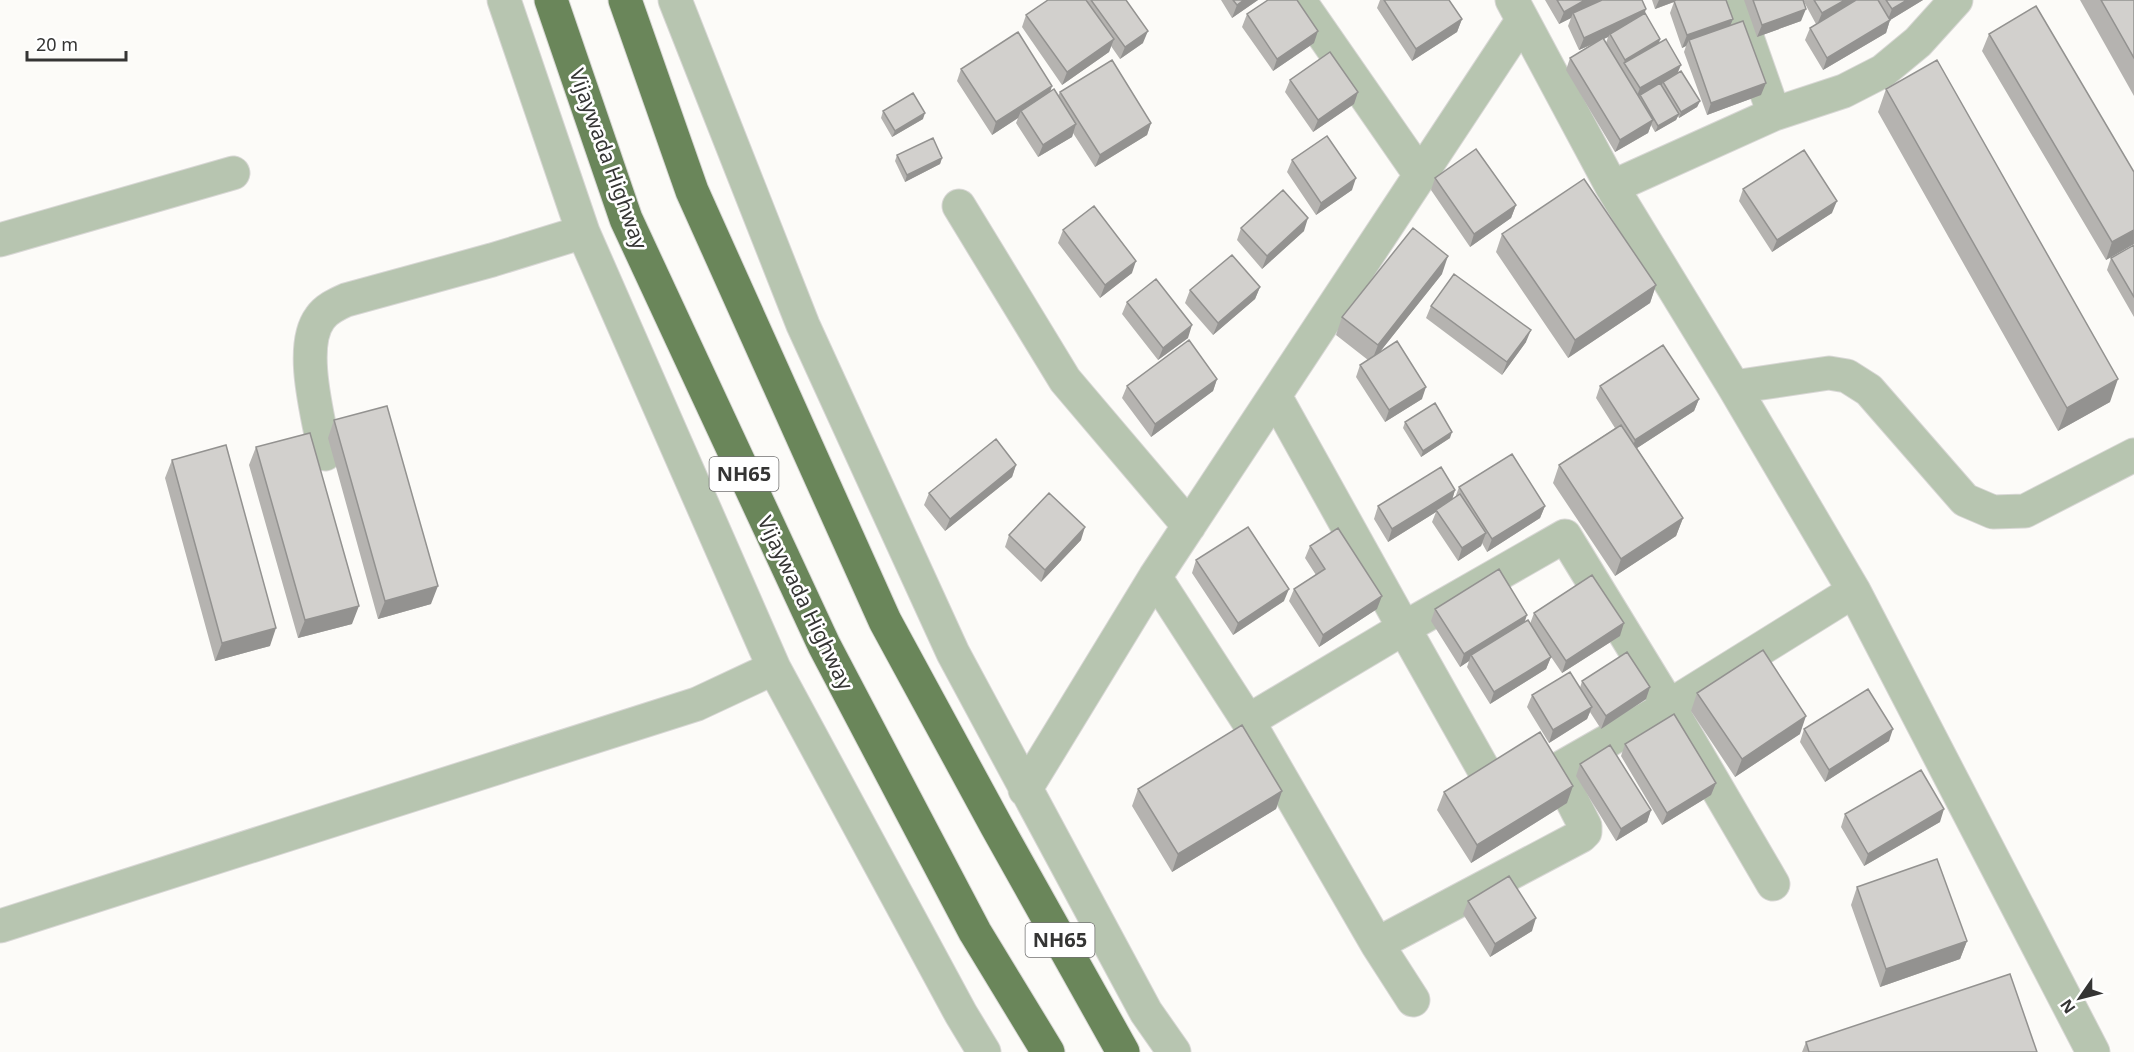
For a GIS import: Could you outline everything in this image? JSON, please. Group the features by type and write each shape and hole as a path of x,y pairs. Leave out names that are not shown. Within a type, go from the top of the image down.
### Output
{"highway":[{"name":"Vijaywada Highway","path":"551,0 626,219 824,645 975,932 1048,1052"},
{"name":"NH65","path":"625,0 692,192 885,621 1123,1052"}],"street":[{"path":"504,0 584,232 774,668 961,1014 984,1052"},
{"path":"675,0 803,325 953,653 1146,1012 1174,1052"},
{"path":"1299,0 1421,176"},
{"path":"1734,0 1774,114"},
{"path":"1612,187 1774,114 1844,91 1883,71 1918,42 1956,0"},
{"path":"1025,790 1155,578 1421,176 1517,11"},
{"path":"1517,11 1612,187 1734,387 1854,591 2093,1052"},
{"path":"0,240 233,173"},
{"path":"959,206 1065,380 1189,526"},
{"path":"325,454 309,357 314,331 320,318 334,306 346,300 492,261 584,232"},
{"path":"1734,387 1829,373 1847,376 1869,390 1965,500 1993,512 2025,511 2134,455"},
{"path":"1275,396 1484,770"},
{"path":"1248,721 1565,536 1669,706 1773,884"},
{"path":"1155,578 1248,721 1377,944 1413,1000"},
{"path":"1377,944 1581,836 1585,832 1585,826 1560,777 1562,767 1669,706 1854,591"},
{"path":"0,926 697,704 774,668"},
{"path":"955,1052 961,1014"}],"building":[{"path":"1048,0 1086,0 1114,39 1067,72 1026,15"},
{"path":"1091,0 1126,0 1148,31 1125,47"},
{"path":"1233,0 1244,0 1237,5"},
{"path":"1268,0 1297,0 1318,31 1277,59 1247,14"},
{"path":"1384,0 1449,0 1462,19 1416,49"},
{"path":"1557,0 1585,0 1564,12"},
{"path":"1602,0 1642,0 1646,9 1584,38 1573,13"},
{"path":"1726,0 1733,19 1687,35 1674,1"},
{"path":"1753,0 1803,0 1806,9 1762,25"},
{"path":"1814,0 1845,0 1822,13"},
{"path":"1856,0 1878,0 1890,20 1827,58 1810,28"},
{"path":"1886,0 1907,0 1892,9"},
{"path":"2101,0 2134,0 2134,58"},
{"path":"2036,6 2134,172 2134,230 2112,242 1989,34"},
{"path":"1645,13 1660,39 1625,60 1610,34"},
{"path":"1743,21 1766,83 1711,103 1689,40"},
{"path":"1018,32 1052,86 996,122 961,69"},
{"path":"1603,38 1653,120 1620,140 1570,58"},
{"path":"1666,39 1681,65 1640,88 1624,63"},
{"path":"1330,52 1358,92 1318,120 1290,80"},
{"path":"1112,60 1151,123 1100,155 1060,92"},
{"path":"1937,60 2118,379 2067,408 1886,89"},
{"path":"1681,71 1700,101 1681,112 1663,82"},
{"path":"1660,83 1679,114 1658,126 1640,95"},
{"path":"1054,89 1076,124 1043,145 1021,111"},
{"path":"913,93 925,113 895,131 883,111"},
{"path":"1327,136 1356,178 1321,203 1292,160"},
{"path":"933,138 942,158 907,175 897,155"},
{"path":"1476,149 1516,205 1474,234 1435,178"},
{"path":"1804,150 1837,201 1777,240 1743,189"},
{"path":"1584,179 1656,285 1575,340 1502,234"},
{"path":"1283,190 1308,218 1267,256 1241,228"},
{"path":"1094,206 1136,261 1105,285 1063,230"},
{"path":"1413,228 1448,256 1378,345 1342,317"},
{"path":"2134,245 2134,297 2111,258"},
{"path":"1232,255 1260,287 1218,323 1190,290"},
{"path":"1454,274 1531,330 1507,362 1431,306"},
{"path":"1156,279 1192,325 1163,348 1127,302"},
{"path":"1189,340 1217,379 1155,424 1127,386"},
{"path":"1397,341 1426,387 1389,410 1360,365"},
{"path":"1663,345 1699,399 1635,440 1600,386"},
{"path":"1435,403 1452,432 1423,451 1405,422"},
{"path":"387,406 438,586 385,601 334,420"},
{"path":"1621,425 1683,518 1621,559 1559,465"},
{"path":"310,433 359,606 305,620 256,447"},
{"path":"996,439 1016,465 950,519 929,493"},
{"path":"226,445 276,628 222,643 172,460"},
{"path":"1512,454 1545,506 1492,539 1459,487"},
{"path":"1441,467 1455,490 1392,529 1378,506"},
{"path":"1049,493 1085,527 1045,570 1009,535"},
{"path":"1460,494 1486,533 1462,548 1436,510"},
{"path":"1248,527 1289,589 1238,623 1196,560"},
{"path":"1338,528 1382,596 1323,635 1294,589 1325,569 1310,546"},
{"path":"1499,569 1527,615 1464,654 1435,609"},
{"path":"1592,575 1624,623 1566,661 1534,613"},
{"path":"1528,620 1551,657 1494,692 1471,655"},
{"path":"1763,650 1806,716 1742,759 1697,693"},
{"path":"1627,652 1650,687 1606,716 1582,681"},
{"path":"1570,672 1592,707 1553,730 1532,695"},
{"path":"1868,689 1893,729 1829,770 1804,729"},
{"path":"1674,714 1716,783 1667,813 1625,744"},
{"path":"1242,725 1282,791 1178,854 1138,789"},
{"path":"1540,732 1573,786 1477,845 1444,792"},
{"path":"1610,745 1651,810 1621,829 1580,764"},
{"path":"1921,770 1944,809 1868,854 1845,814"},
{"path":"1937,859 1967,941 1886,969 1857,887"},
{"path":"1509,876 1536,918 1495,944 1468,901"},
{"path":"2010,974 2037,1052 1809,1052 1806,1042"}]}
